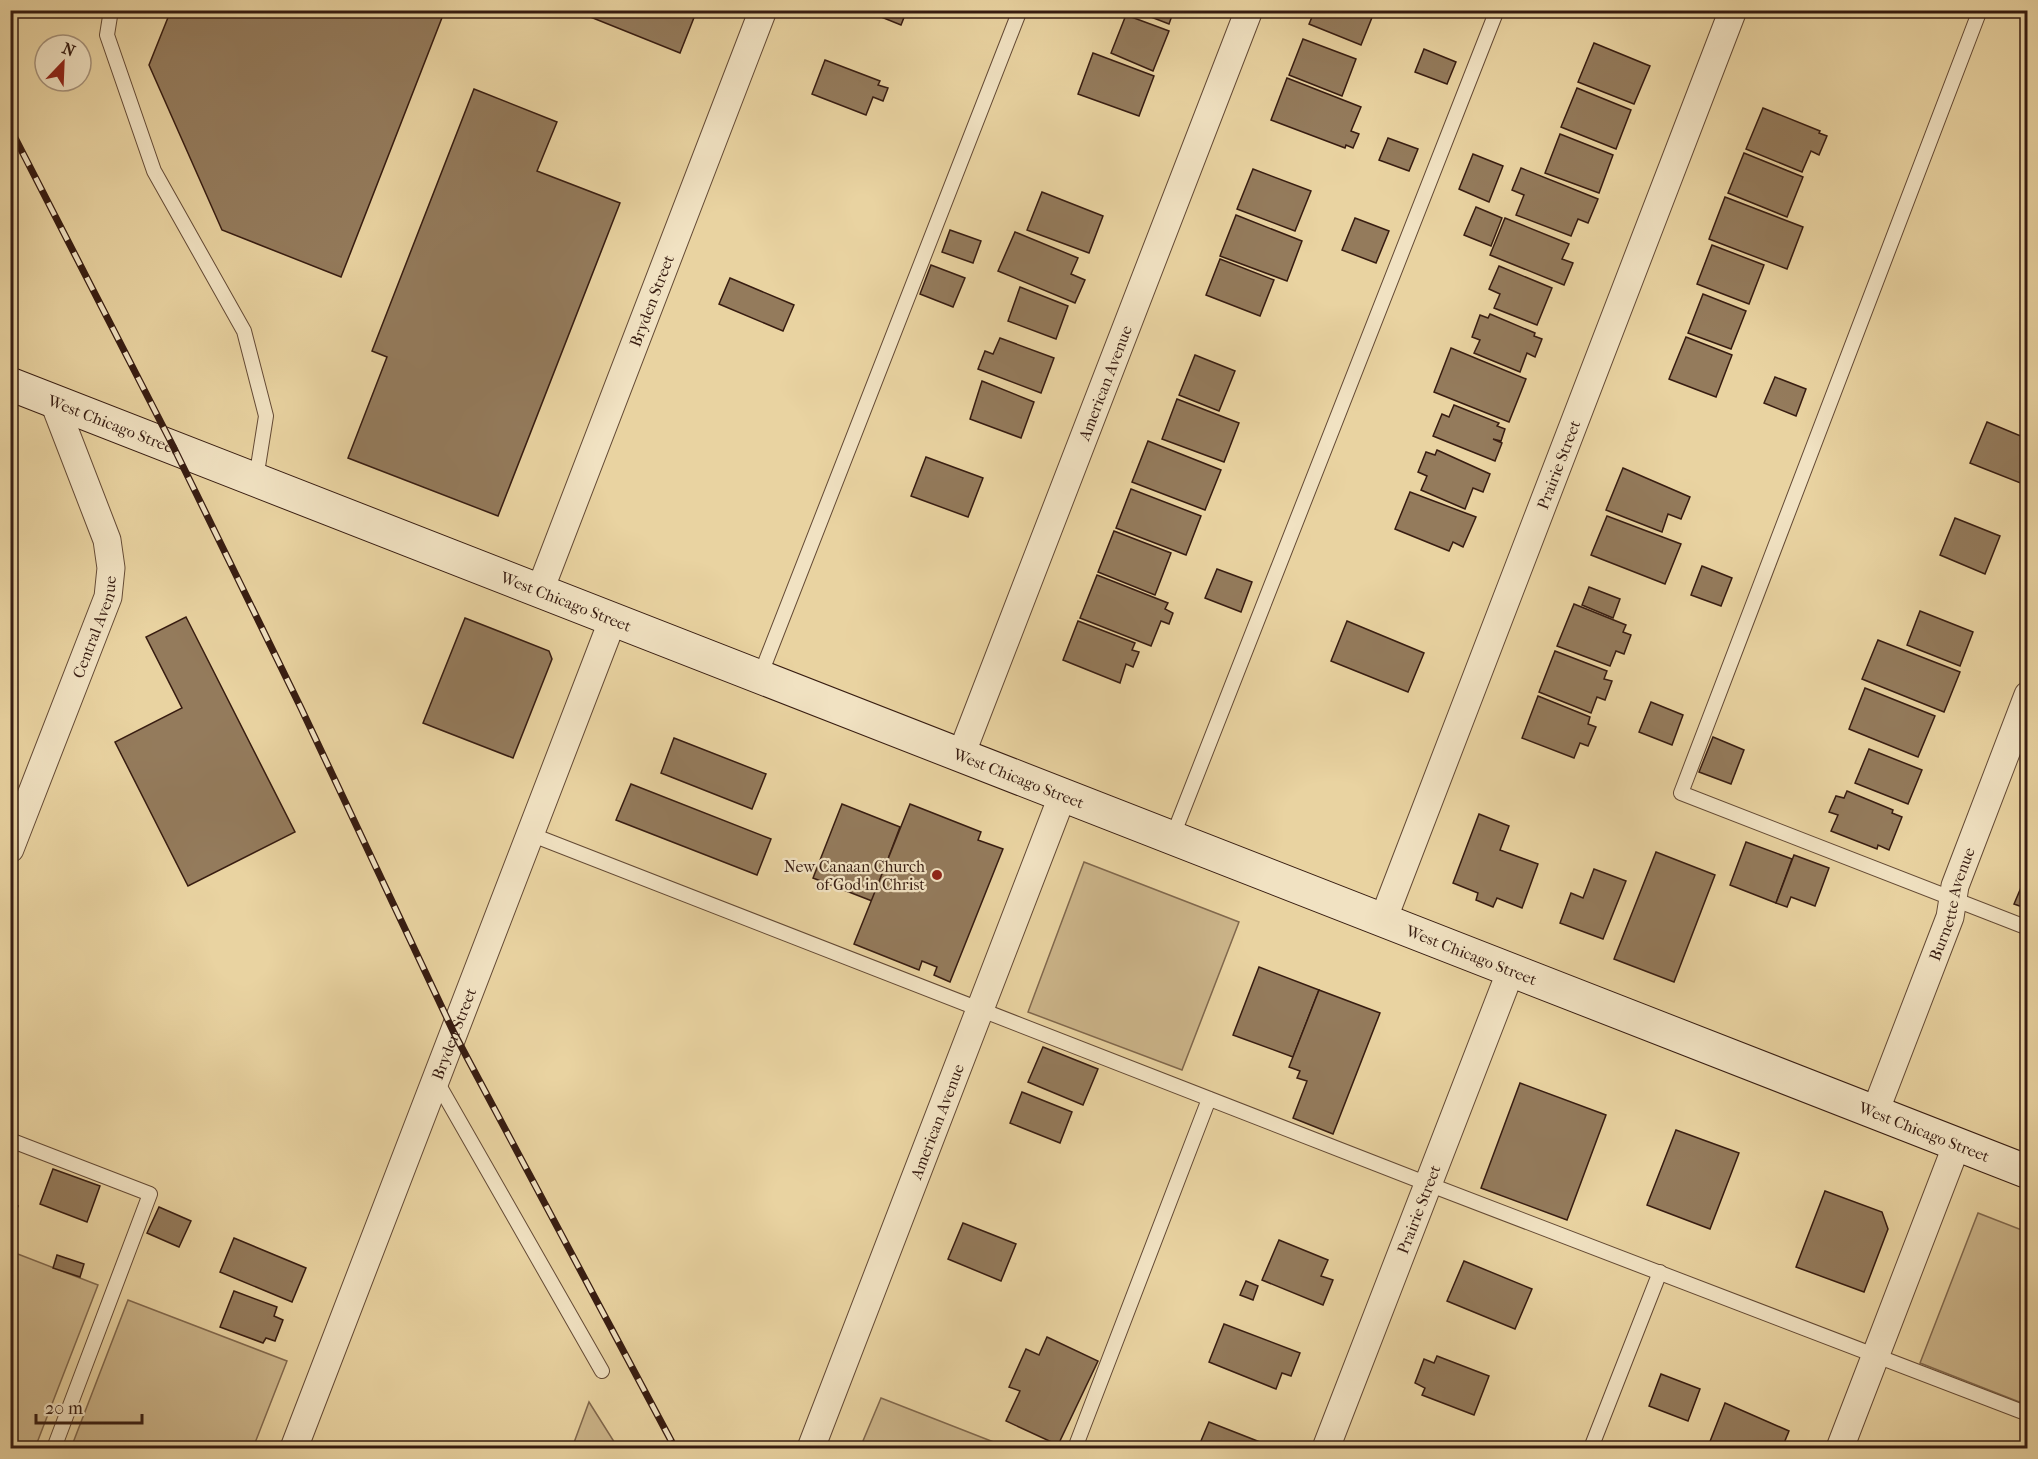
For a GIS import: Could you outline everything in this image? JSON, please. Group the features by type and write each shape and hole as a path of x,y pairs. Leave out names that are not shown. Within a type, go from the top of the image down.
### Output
{"street":[{"name":"Bryden Street","path":"540,590 763,10"},
{"name":"American Avenue","path":"961,755 1249,10"},
{"name":"Prairie Street","path":"1383,920 1733,10"},
{"name":"West Chicago Street","path":"10,384 2028,1172"},
{"name":"Central Avenue","path":"10,849 108,597 111,568 107,540 53,400"},
{"name":"Bryden Street","path":"294,1449 613,619"},
{"name":"Burnette Avenue","path":"1875,1112 1950,917 1955,886 2028,695"},
{"name":"American Avenue","path":"811,1449 1063,794"},
{"name":"Prairie Street","path":"1326,1449 1511,970"},
{"path":"1840,1449 1958,1144"}],"lane":[{"path":"111,10 106,35 154,171 244,331 266,416 256,479"},
{"path":"760,676 1020,10"},
{"path":"1172,838 1497,10"},
{"path":"1980,10 1681,793 2028,928"},
{"path":"530,834 1209,1099 1426,1190 1660,1272 2028,1414"},
{"path":"436,1080 602,1371"},
{"path":"1075,1449 1209,1099"},
{"path":"10,1140 150,1194 54,1449"},
{"path":"1591,1449 1660,1272"}],"shaded area":[{"path":"1084,862 1239,922 1182,1070 1028,1012"},
{"path":"1978,1213 2027,1232 2027,1405 1920,1363"},
{"path":"10,1251 98,1285 35,1448 11,1448"},
{"path":"128,1300 287,1361 253,1448 71,1448"},
{"path":"881,1398 1009,1448 860,1448"},
{"path":"589,1402 618,1448 572,1448"}],"building":[{"path":"171,10 445,10 341,277 222,230 149,65"},
{"path":"573,10 697,10 680,53"},
{"path":"864,10 907,10 901,25"},
{"path":"1133,10 1174,10 1169,24"},
{"path":"1315,10 1375,10 1361,45 1309,24"},
{"path":"1126,15 1169,31 1153,71 1111,53"},
{"path":"1303,39 1356,59 1342,96 1289,75"},
{"path":"1594,43 1650,66 1634,104 1578,82"},
{"path":"1424,49 1456,62 1447,84 1415,72"},
{"path":"1093,53 1154,76 1139,116 1078,94"},
{"path":"825,60 880,81 878,85 888,88 883,101 873,97 866,115 812,94"},
{"path":"1287,78 1361,107 1351,131 1359,134 1353,148 1346,145 1345,148 1271,120"},
{"path":"1577,88 1631,110 1616,149 1561,127"},
{"path":"474,89 557,122 537,171 620,203 498,516 348,458 387,357 372,351"},
{"path":"1763,108 1827,136 1819,155 1811,151 1802,172 1746,149"},
{"path":"1560,134 1613,155 1599,193 1545,173"},
{"path":"1388,138 1418,149 1409,171 1379,160"},
{"path":"1744,153 1803,177 1787,217 1728,193"},
{"path":"1473,154 1503,166 1489,202 1459,189"},
{"path":"1521,168 1598,199 1588,223 1578,219 1571,236 1516,215 1524,195 1512,190"},
{"path":"1253,169 1311,191 1295,231 1237,209"},
{"path":"1042,192 1103,216 1089,253 1027,230"},
{"path":"1725,197 1803,227 1787,269 1709,239"},
{"path":"1476,207 1502,218 1491,246 1464,235"},
{"path":"1236,215 1302,241 1287,281 1220,256"},
{"path":"1355,218 1389,231 1376,263 1342,250"},
{"path":"1505,218 1569,244 1562,259 1573,263 1564,285 1490,255"},
{"path":"950,230 981,241 973,263 942,252"},
{"path":"1015,232 1078,258 1071,274 1085,280 1075,303 998,271"},
{"path":"1712,245 1764,265 1749,304 1697,284"},
{"path":"1220,259 1274,280 1260,316 1206,295"},
{"path":"931,265 965,278 953,307 920,294"},
{"path":"1499,266 1552,288 1537,325 1494,308 1500,294 1489,289"},
{"path":"730,278 794,305 783,331 719,304"},
{"path":"1020,287 1068,306 1056,339 1008,321"},
{"path":"1703,294 1746,311 1731,349 1688,333"},
{"path":"1490,314 1535,333 1534,336 1542,339 1535,357 1527,353 1520,372 1474,353 1480,340 1472,337 1480,315 1488,318"},
{"path":"1686,337 1732,355 1716,397 1669,379"},
{"path":"1000,338 1054,358 1041,393 978,369 985,351 993,354"},
{"path":"1451,348 1526,379 1509,422 1434,392"},
{"path":"1195,355 1235,371 1219,411 1179,395"},
{"path":"1775,377 1806,389 1796,416 1764,403"},
{"path":"982,381 1034,402 1021,438 970,419"},
{"path":"1177,399 1239,423 1224,462 1162,439"},
{"path":"1454,405 1499,423 1497,426 1505,429 1501,441 1493,439 1502,443 1495,461 1433,436 1442,414 1449,417"},
{"path":"1987,422 2028,439 2028,486 1970,463"},
{"path":"1148,441 1221,470 1205,510 1132,482"},
{"path":"1437,450 1490,474 1483,492 1473,488 1465,509 1421,490 1427,476 1418,472 1426,452 1435,455"},
{"path":"926,457 983,478 968,517 911,496"},
{"path":"1623,468 1690,497 1681,519 1668,514 1662,532 1606,510"},
{"path":"1131,489 1201,516 1186,555 1116,528"},
{"path":"1410,492 1476,517 1463,547 1453,542 1449,551 1395,529"},
{"path":"1607,516 1681,544 1665,584 1591,555"},
{"path":"1955,518 2000,536 1985,574 1940,555"},
{"path":"1114,531 1171,553 1155,595 1098,572"},
{"path":"1702,566 1732,578 1721,606 1691,595"},
{"path":"1217,569 1252,582 1241,612 1205,598"},
{"path":"1097,575 1168,603 1165,609 1173,613 1169,624 1161,621 1151,646 1080,618"},
{"path":"1589,587 1620,599 1613,618 1582,605"},
{"path":"1574,604 1626,625 1623,632 1631,635 1624,654 1616,651 1610,666 1557,646"},
{"path":"1920,611 1973,632 1960,666 1907,645"},
{"path":"186,617 295,832 188,886 115,742 182,708 146,637"},
{"path":"465,618 549,651 552,659 513,758 423,723"},
{"path":"1078,621 1135,643 1132,650 1139,652 1133,667 1126,664 1120,683 1063,660"},
{"path":"1347,621 1424,653 1408,692 1331,661"},
{"path":"1878,640 1960,672 1944,712 1862,679"},
{"path":"1555,651 1607,671 1604,679 1612,681 1605,700 1597,697 1591,713 1539,692"},
{"path":"1865,688 1935,716 1918,757 1849,729"},
{"path":"1538,696 1590,717 1588,724 1596,727 1588,746 1580,743 1574,758 1522,738"},
{"path":"1651,702 1683,715 1672,745 1639,732"},
{"path":"1713,737 1744,750 1731,784 1699,772"},
{"path":"674,738 766,774 752,809 661,773"},
{"path":"1869,749 1922,770 1908,804 1855,783"},
{"path":"631,784 771,839 757,875 616,820"},
{"path":"1847,791 1893,810 1892,813 1902,817 1889,850 1878,845 1877,849 1831,831 1838,815 1829,812 1836,796 1844,798"},
{"path":"842,804 900,827 872,901 813,878"},
{"name":"New Canaan Church of God in Christ","path":"910,804 981,832 978,840 1003,849 950,982 934,975 937,967 922,961 919,970 854,944"},
{"path":"1479,814 1509,826 1500,850 1538,864 1522,908 1497,898 1493,907 1476,900 1478,893 1453,883"},
{"path":"1746,842 1792,859 1776,903 1730,885"},
{"path":"1656,852 1715,875 1674,982 1614,959"},
{"path":"1794,855 1829,868 1815,906 1791,897 1787,907 1776,903"},
{"path":"1594,869 1626,881 1603,939 1560,923 1571,893 1583,898"},
{"path":"2028,871 2028,909 2014,904"},
{"path":"1259,967 1319,990 1293,1057 1233,1035"},
{"path":"1319,990 1380,1013 1333,1134 1293,1118 1307,1081 1297,1078 1300,1071 1289,1067"},
{"path":"1043,1047 1098,1069 1083,1105 1028,1082"},
{"path":"1520,1083 1606,1115 1567,1220 1481,1188"},
{"path":"1022,1092 1072,1112 1060,1143 1010,1123"},
{"path":"1676,1130 1739,1153 1710,1229 1647,1205"},
{"path":"53,1169 100,1186 87,1222 40,1204"},
{"path":"1825,1191 1882,1212 1888,1229 1864,1292 1796,1267"},
{"path":"10,1203 18,1206 10,1227"},
{"path":"159,1207 191,1221 179,1247 147,1233"},
{"path":"963,1223 1016,1244 1001,1281 948,1259"},
{"path":"234,1238 306,1268 292,1302 220,1272"},
{"path":"1279,1240 1328,1260 1321,1276 1333,1280 1323,1305 1262,1280"},
{"path":"57,1255 84,1264 80,1277 53,1268"},
{"path":"1464,1261 1532,1289 1515,1329 1447,1301"},
{"path":"1246,1281 1258,1286 1253,1300 1240,1295"},
{"path":"234,1291 277,1307 274,1316 283,1320 275,1341 266,1338 263,1343 220,1327"},
{"path":"1224,1324 1300,1353 1291,1376 1282,1373 1276,1389 1209,1362"},
{"path":"1047,1337 1098,1361 1058,1445 1006,1421 1020,1391 1009,1387 1026,1349 1039,1355"},
{"path":"1437,1356 1489,1376 1474,1415 1422,1395 1425,1388 1415,1383 1424,1359 1434,1363"},
{"path":"1661,1374 1700,1389 1688,1421 1649,1406"},
{"path":"1725,1403 1789,1431 1782,1448 1721,1448 1709,1444"},
{"path":"1209,1422 1265,1444 1263,1448 1198,1448"},
{"path":"1395,1442 1410,1448 1392,1448"},
{"path":"1695,1443 1708,1448 1692,1448"}],"railway":[{"path":"10,128 173,446 301,708 454,1033 675,1448"}],"place":[{"name":"New Canaan Church of God in Christ","path":"937,875"}]}
